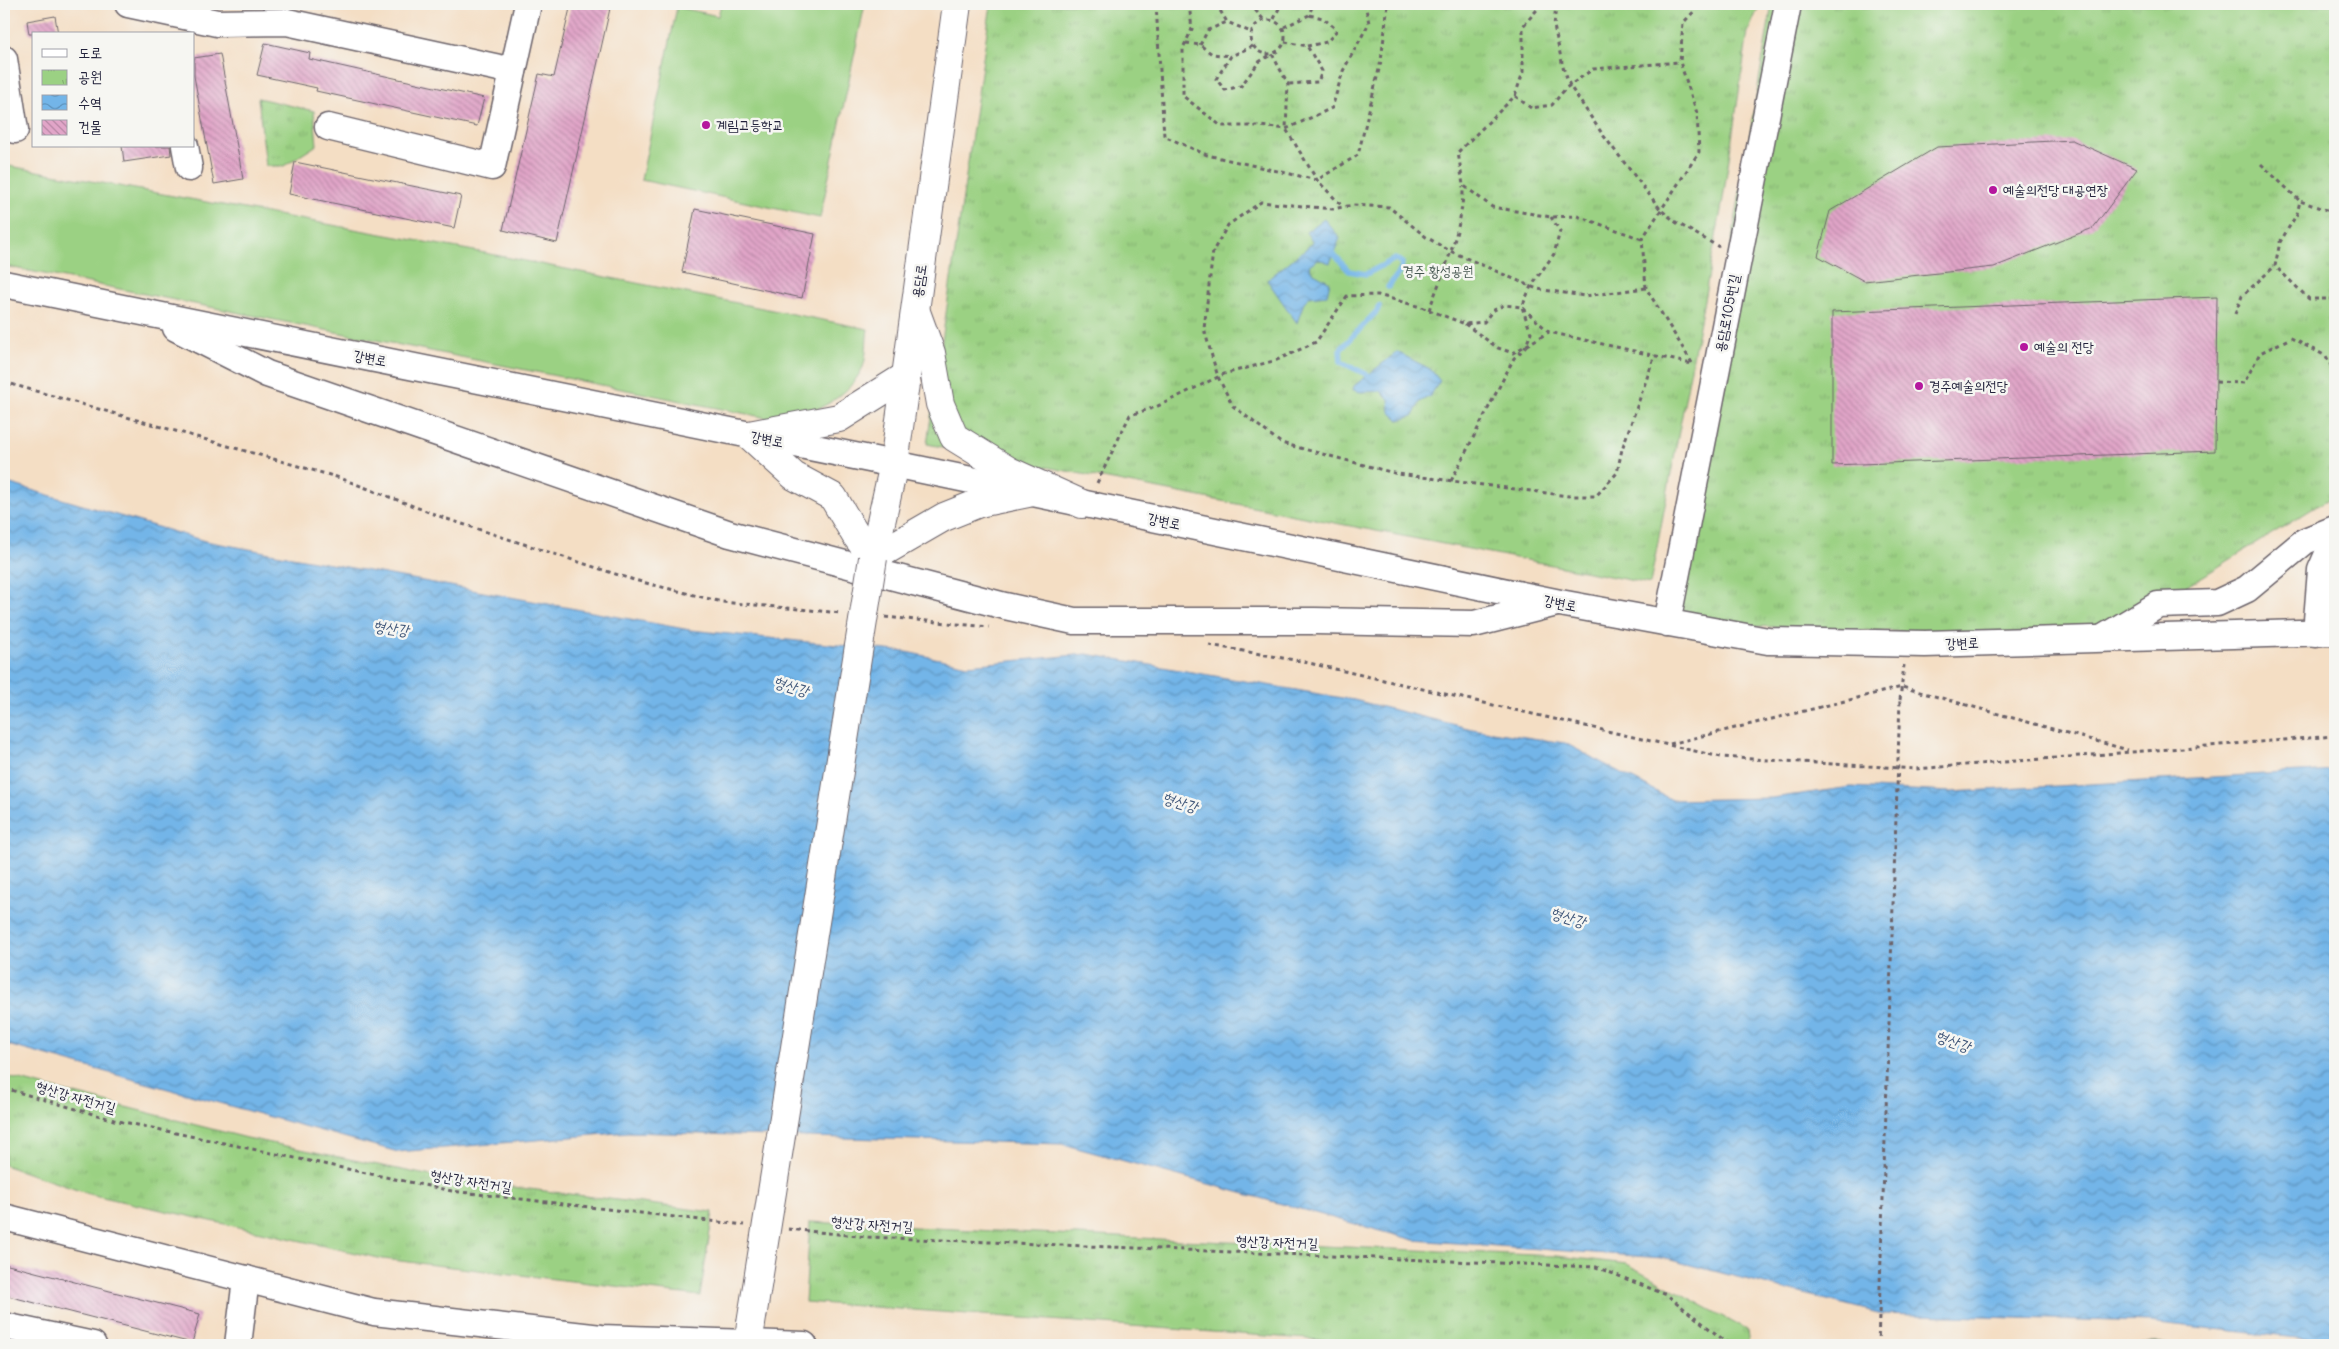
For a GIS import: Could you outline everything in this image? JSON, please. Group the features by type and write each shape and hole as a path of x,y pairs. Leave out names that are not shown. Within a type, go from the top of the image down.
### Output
{"main road":[{"name":"용담로","path":"749,1337 873,558 894,464 957,4"},
{"path":"915,309 931,353 940,404 954,437 1009,471 1087,505"},
{"path":"749,435 839,418 906,376"},
{"path":"749,435 794,476 833,497 855,534 873,558 944,517 979,503 1028,493"}],"street":[{"path":"128,4 163,22 205,12 218,23 291,13 513,72"},
{"path":"328,127 492,168 528,4"},
{"name":"용담로105번길","path":"1667,623 1704,366 1739,251 1788,4"},
{"path":"4,59 15,130"},
{"name":"강변로","path":"4,284 894,464 1560,602 1768,641 1907,644 2326,632"},
{"path":"144,312 268,374 730,534 1005,606 1074,621 1315,621 1474,624 1560,602"},
{"path":"2101,639 2158,606 2217,603 2247,589 2305,541 2335,529"},
{"path":"2326,632 2321,570 2335,538"},
{"path":"4,1217 374,1312 563,1340 749,1337 804,1345"},
{"path":"238,1345 246,1279"},
{"path":"4,1326 90,1345"}],"path":[{"path":"1156,4 1164,136 1207,155 1318,180 1358,155 1381,61 1388,4"},
{"path":"1189,4 1192,29 1184,48 1183,96 1221,126 1260,126 1286,129 1332,108 1343,71 1369,23 1365,4"},
{"path":"1216,4 1227,22 1251,32"},
{"path":"1250,4 1263,19"},
{"path":"1274,19 1281,4"},
{"path":"1309,15 1313,4"},
{"path":"1429,310 1463,205 1463,186 1458,152 1515,96 1523,72 1522,26 1542,4"},
{"path":"1556,4 1554,26 1563,67 1570,86 1603,135 1661,210 1714,247 1739,251"},
{"path":"1701,4 1683,23 1680,62 1698,113 1699,152 1642,239 1646,288 1704,366"},
{"path":"1284,28 1309,15 1323,18 1337,30 1327,42 1307,46 1285,42"},
{"path":"1252,46 1231,56 1216,79 1225,90 1241,86 1259,62 1280,50 1285,42 1284,28 1274,19 1263,19 1251,32 1252,46 1261,53 1272,54"},
{"path":"1200,45 1208,30 1227,22"},
{"path":"1186,44 1200,45 1212,54 1231,56"},
{"path":"1288,84 1318,82 1322,71 1307,46"},
{"path":"1272,54 1288,84 1286,129 1318,180 1343,207"},
{"path":"1515,96 1531,108 1552,105 1570,86 1593,70 1680,62"},
{"path":"2261,164 2300,201 2335,213"},
{"path":"1463,186 1492,207 1551,217 1577,216 1642,239"},
{"path":"2236,314 2242,296 2275,266 2280,242 2296,214 2300,201"},
{"path":"1646,288 1585,296 1531,286 1450,250 1426,237 1389,207 1353,204 1333,208 1261,202 1228,225 1213,251 1204,329 1218,377 1232,406 1281,444 1398,474 1569,496 1596,496 1617,473 1622,448 1655,355"},
{"path":"1087,505 1130,415 1156,407 1218,377 1277,360 1316,342 1347,296 1378,295 1429,310 1465,324 1498,348 1513,353 1525,348 1531,333 1522,307 1531,286 1554,254 1560,231 1551,217"},
{"path":"2275,266 2309,299 2335,299"},
{"path":"1465,324 1484,322 1492,311 1504,305 1522,307 1549,332 1704,366"},
{"path":"1451,481 1514,358 1549,332"},
{"path":"2216,382 2244,383 2260,353 2291,338 2326,356 2335,373"},
{"path":"1878,1345 1900,700 1907,644"},
{"path":"1669,744 1902,687 2131,751"},
{"name":"형산강 자전거길","path":"4,1088 114,1120 452,1192 748,1225"},
{"name":"형산강 자전거길","path":"778,1228 878,1237 1596,1266 1667,1295 1730,1345"}],"green space":[{"path":"721,4 865,4 820,218 641,180 677,7 718,16"},
{"name":"경주 황성공원","path":"991,4 1760,4 1748,32 1722,205 1650,584 927,444"},
{"path":"1772,4 2335,4 2335,495 2101,639 1667,623"},
{"path":"258,98 314,111 317,145 284,166 266,166"},
{"path":"4,165 485,253 868,329 864,363 849,388 831,402 787,422 4,266"},
{"path":"4,1076 247,1138 441,1178 713,1212 700,1296 383,1259 89,1194 4,1165"},
{"path":"810,1222 1557,1256 1627,1264 1747,1330 1749,1345 1389,1345 805,1302"},
{"path":"2330,1342 2333,1345 2059,1345"}],"water":[{"path":"1324,219 1340,238 1330,263 1318,259 1309,265 1312,272 1330,282 1327,295 1309,297 1304,302 1297,323 1267,280 1313,243 1306,232"},
{"path":"1397,352 1430,369 1440,381 1430,396 1420,402 1413,416 1399,420 1390,412 1389,399 1381,391 1361,392 1353,390 1354,386"},
{"name":"형산강","path":"4,482 205,541 690,630 906,652 968,665 1087,654 1354,700 1472,729 1565,743 1672,800 1772,798 1851,787 1951,792 2335,770 2335,1342 2149,1322 1882,1314 1663,1258 1414,1240 1062,1144 628,1132 398,1152 4,1044"}],"building":[{"path":"571,4 611,4 557,243 503,230 539,74 554,77"},
{"path":"55,16 58,32 32,32 32,34 29,34 27,21"},
{"path":"265,43 310,53 309,59 484,98 477,126 316,91 317,88 257,75"},
{"path":"220,54 243,179 214,184 195,81 195,58"},
{"name":"예술의전당 대공연장","path":"2072,140 2137,169 2093,228 1994,267 1864,281 1818,256 1830,211 1937,147"},
{"path":"122,148 170,148 171,155 124,162"},
{"path":"295,162 461,196 454,228 289,194"},
{"path":"695,209 815,234 802,298 682,272"},
{"name":"예술의 전당","path":"2217,297 2215,451 1832,465 1832,312"},
{"path":"4,1264 200,1314 192,1343 4,1295"}],"waterway":[{"path":"1334,254 1349,271 1366,274 1395,259 1402,262 1401,270 1388,287"},
{"path":"1368,375 1341,362 1340,350 1377,311 1379,306"}],"place":[{"name":"계림고등학교","path":"706,125"},
{"name":"예술의전당 대공연장","path":"1993,190"},
{"name":"예술의 전당","path":"2024,347"},
{"name":"경주예술의전당","path":"1919,386"}]}
